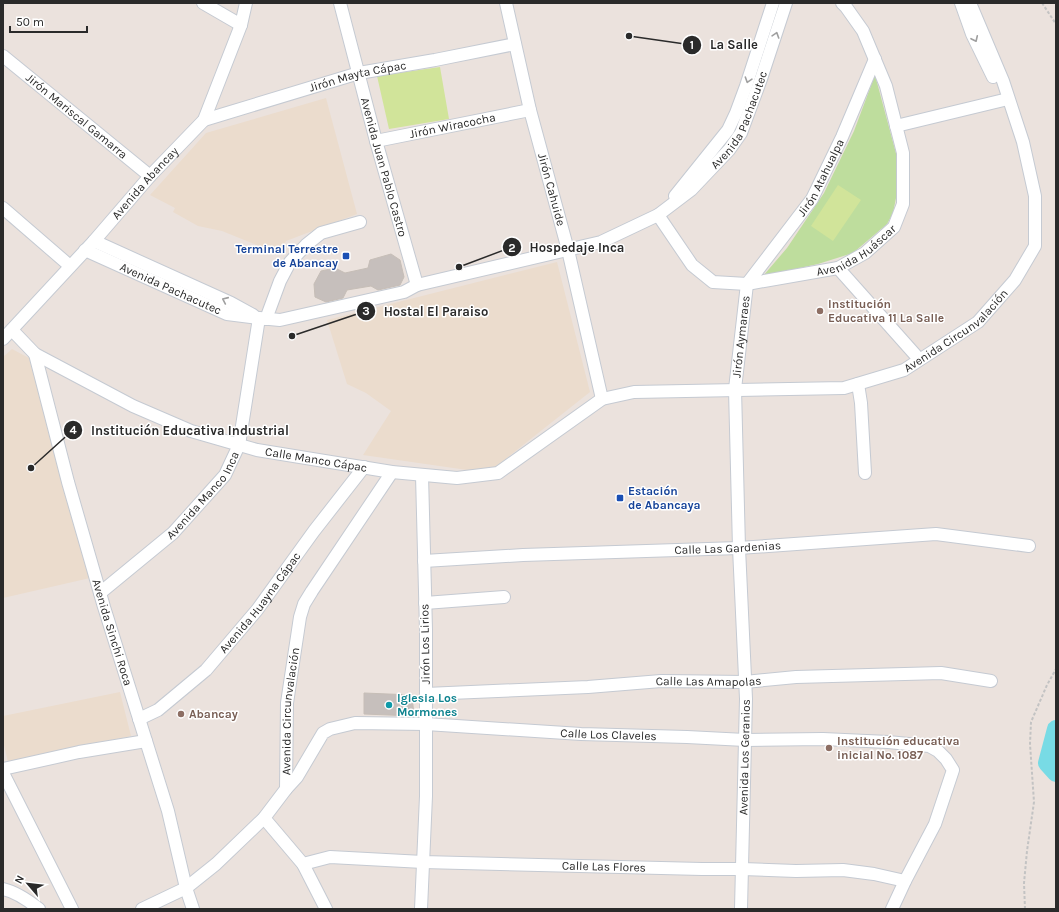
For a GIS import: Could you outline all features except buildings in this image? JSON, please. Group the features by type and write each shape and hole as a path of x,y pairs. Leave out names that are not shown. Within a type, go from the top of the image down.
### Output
{"street":[{"path":"203,3 242,24"},
{"name":"Avenida Abancay","path":"3,339 94,241 150,176 204,120 242,24 246,3"},
{"name":"Avenida Juan Pablo Castro","path":"340,3 376,141 417,285"},
{"name":"Jirón Cahuide","path":"506,3 530,110 568,250 602,400"},
{"name":"Avenida Pachacutec","path":"658,215 728,130 746,86 773,3"},
{"name":"Avenida Pachacutec","path":"85,250 227,314 280,320 404,292 417,285 601,242 658,215 691,190 729,150 741,133 761,80 786,3"},
{"name":"Avenida Huáscar","path":"658,215 692,265 713,282 747,284 838,268 865,253 894,227 903,204 903,153 886,86 863,31 842,3"},
{"path":"896,126 1008,99 997,85 972,34 960,3"},
{"name":"Avenida Circunvalación","path":"602,400 634,392 844,388 904,370 978,322 1015,280 1035,246 1035,196 1023,142 1003,81 970,3"},
{"name":"Jirón Mayta Cápac","path":"204,120 359,73 515,44"},
{"name":"Jirón Mariscal Gamarra","path":"3,56 150,176"},
{"name":"Jirón Atahualpa","path":"747,284 812,199 842,137 875,59"},
{"name":"Jirón Wiracocha","path":"376,141 530,110"},
{"path":"3,208 70,266"},
{"name":"Avenida Manco Inca","path":"100,593 174,534 225,475 239,445 263,319 290,262 306,245 321,233 360,222"},
{"name":"Avenida Pachacutec","path":"94,241 232,303 263,319"},
{"path":"838,268 920,360"},
{"name":"Jirón Aymaraes","path":"736,389 747,284"},
{"name":"Calle Manco Cápac","path":"12,330 35,354 133,406 191,431 257,450 392,472 457,478 498,474 602,400"},
{"name":"Avenida Sinchi Roca","path":"35,354 68,482 100,593 168,811 186,888 193,909"},
{"path":"858,384 861,403 865,474"},
{"name":"Avenida Los Geranios","path":"736,389 739,548 745,682 741,909"},
{"name":"Avenida Huayna Cápac","path":"139,719 158,710 206,670 257,610 314,531 364,467"},
{"name":"Avenida Circunvalación","path":"142,909 186,888 216,864 264,818 286,789 287,703 300,617 304,604 392,472"},
{"name":"Jirón Los Lirios","path":"421,909 426,796 425,603 422,475"},
{"name":"Calle Las Gardenias","path":"424,561 739,548 936,534 1029,546"},
{"path":"425,603 504,597"},
{"name":"Calle Las Amapolas","path":"426,694 588,687 661,681 745,682 796,677 941,673 991,681"},
{"name":"Calle Los Claveles","path":"286,789 297,776 323,733 330,729 355,723 426,724 581,734 745,740 823,739 888,742 929,746 938,751 946,759 953,770 935,824 905,881"},
{"path":"3,769 79,752 146,741"},
{"path":"3,773 72,909"},
{"path":"264,818 303,864 326,909"},
{"name":"Calle Las Flores","path":"303,864 330,857 423,862 796,871 842,870 874,874 905,881"},
{"path":"892,909 905,881"},
{"path":"3,889 31,903 39,909"}],"path":[{"path":"1042,3 1056,24"},
{"path":"1025,909 1024,876 1034,802 1030,744 1031,722 1047,685 1056,669"}],"shaded area":[{"path":"326,98 357,214 286,241 279,254 222,231 198,226 173,212 175,208 150,195 206,133"},
{"path":"557,262 590,392 488,473 363,455 391,411 366,393 347,384 327,320"},
{"path":"12,349 29,358 90,578 3,598 3,357"},
{"path":"120,692 131,736 8,762 3,741 3,716"}],"green space":[{"path":"440,67 449,119 389,129 377,76"},
{"path":"875,75 897,157 899,183 893,213 887,224 853,253 818,264 763,276 787,248 824,193 854,131"},
{"path":"838,185 861,200 833,241 811,226"}],"waterway":[{"path":"1056,729 1047,763 1056,773"}],"place":[{"name":"La Salle","path":"629,36"},
{"name":"Terminal Terrestre de Abancay","path":"346,256"},
{"name":"Hospedaje Inca","path":"459,267"},
{"name":"Institución Educativa 11 La Salle","path":"820,311"},
{"name":"Hostal El Paraiso","path":"292,336"},
{"name":"Institución Educativa Industrial","path":"31,468"},
{"name":"Estación de Abancaya","path":"620,498"},
{"name":"Iglesia Los Mormones","path":"389,705"},
{"name":"Abancay","path":"181,714"},
{"name":"Institución educativa inicial No. 1087","path":"829,748"}]}
